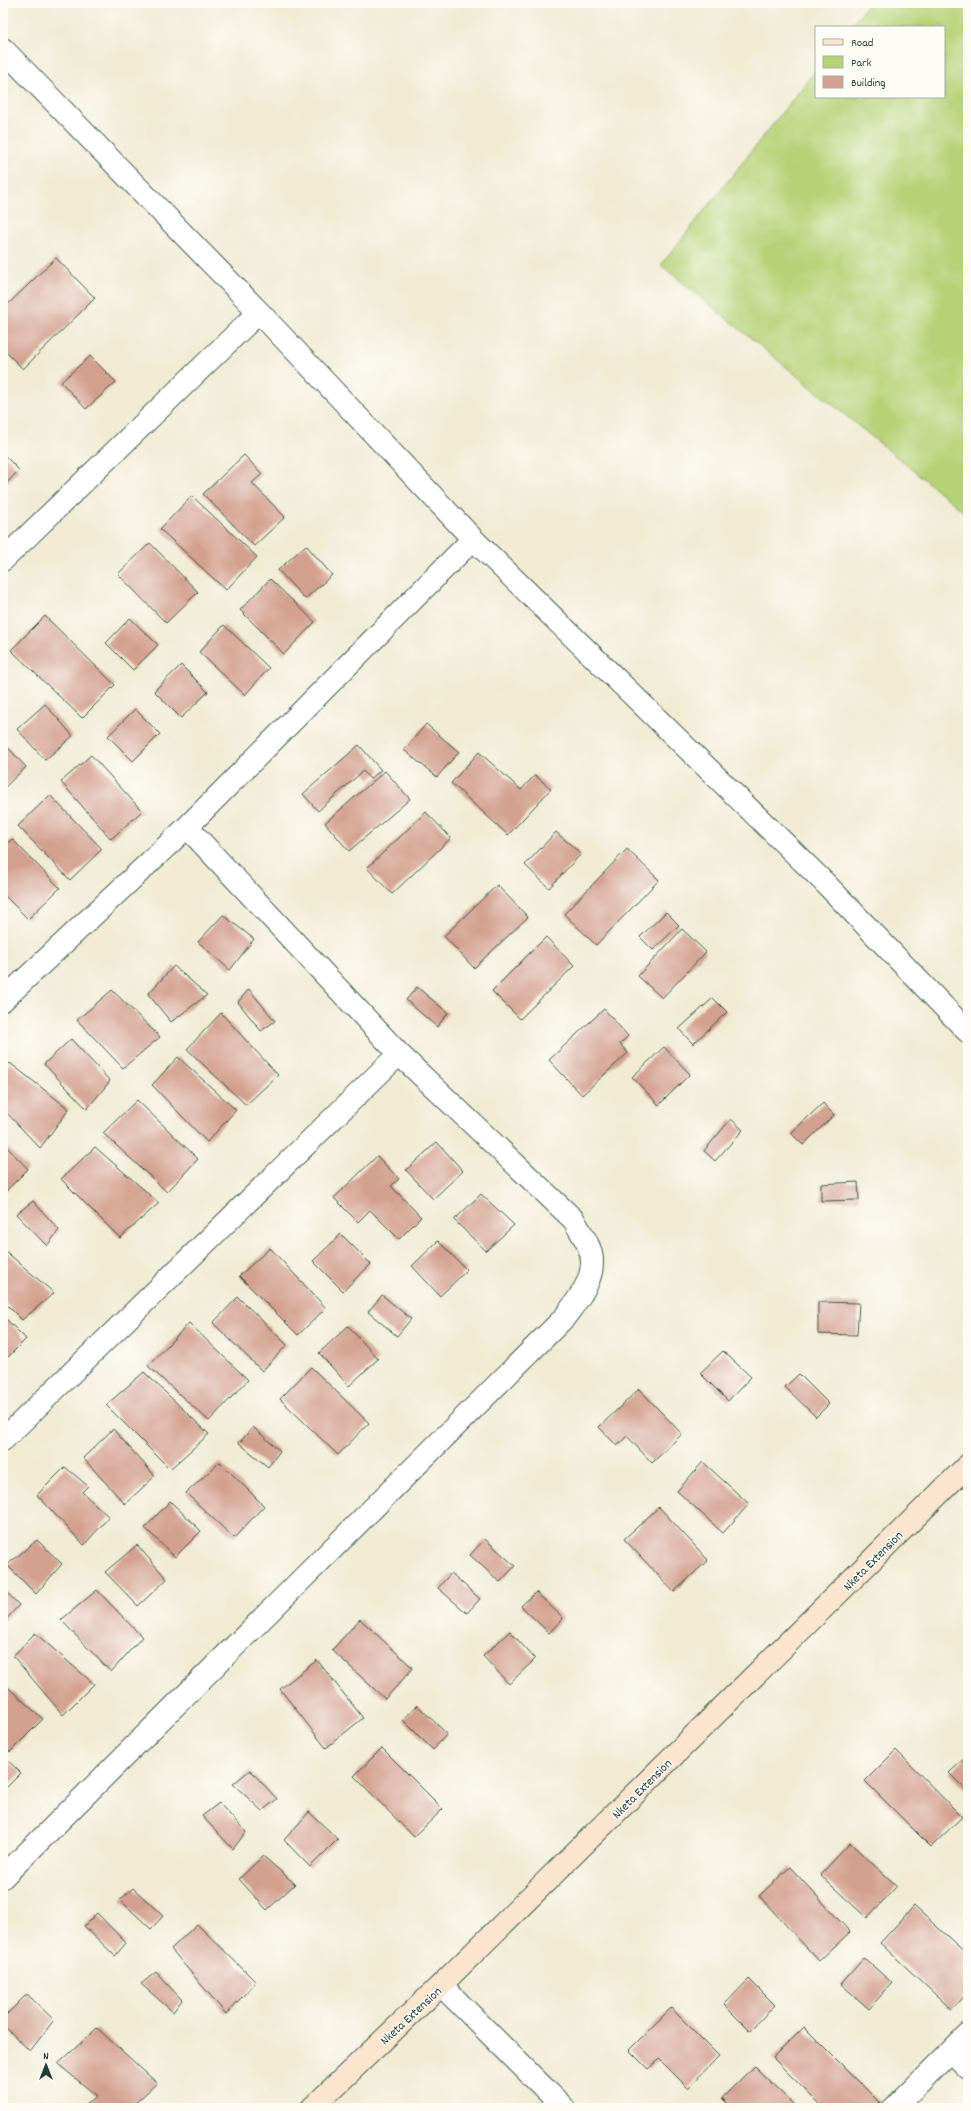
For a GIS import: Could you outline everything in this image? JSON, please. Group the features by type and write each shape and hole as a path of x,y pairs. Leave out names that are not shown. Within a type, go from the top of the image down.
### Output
{"street":[{"path":"3,49 259,312 473,539 826,884 968,1032"},
{"path":"3,560 259,312"},
{"path":"3,1000 186,827 473,539"},
{"path":"3,1877 564,1318 585,1288 593,1264 589,1245 574,1220 399,1054 186,827"},
{"path":"3,1440 399,1054"},
{"name":"Nketa Extension","path":"312,2108 441,1985 968,1465"},
{"path":"441,1985 564,2108"},
{"path":"894,2108 952,2052 968,2034"},
{"path":"952,2052 968,2068"}],"green space":[{"path":"869,3 968,3 968,515 661,265 815,71 815,98 945,98 945,26 851,26"}],"building":[{"path":"56,258 95,298 23,369 3,349 3,309"},
{"path":"90,356 116,382 86,409 61,382"},
{"path":"3,454 19,470 3,487"},
{"path":"244,455 262,474 252,483 285,517 254,546 203,494"},
{"path":"192,496 257,557 226,590 160,529"},
{"path":"150,543 198,592 166,623 118,574"},
{"path":"306,545 332,575 305,599 278,570"},
{"path":"270,579 315,622 284,654 240,610"},
{"path":"45,616 115,685 82,718 11,650"},
{"path":"130,618 158,645 133,670 106,643"},
{"path":"224,625 269,668 245,695 199,652"},
{"path":"181,665 208,692 181,718 154,691"},
{"path":"45,704 73,736 45,760 17,729"},
{"path":"135,709 160,734 133,761 108,736"},
{"path":"426,724 459,752 437,777 404,750"},
{"path":"3,742 26,767 3,789"},
{"path":"359,745 381,770 370,779 363,771 318,811 303,794"},
{"path":"479,752 521,790 535,775 551,789 508,835 451,783"},
{"path":"91,755 142,811 111,839 61,782"},
{"path":"385,771 410,799 349,851 325,823"},
{"path":"50,795 102,849 70,880 18,826"},
{"path":"426,812 451,838 392,894 367,868"},
{"path":"556,832 581,854 549,888 525,865"},
{"path":"12,839 60,888 28,919 3,894 3,847"},
{"path":"627,849 659,880 596,945 564,914"},
{"path":"497,885 528,917 474,968 444,936"},
{"path":"666,912 679,925 653,950 640,937"},
{"path":"223,915 254,939 230,970 198,942"},
{"path":"682,929 706,952 662,998 638,976"},
{"path":"546,937 574,966 520,1019 492,991"},
{"path":"174,966 207,995 171,1022 148,994"},
{"path":"417,987 448,1013 437,1027 406,1000"},
{"path":"249,989 275,1021 261,1031 238,1002"},
{"path":"112,990 160,1037 123,1068 77,1020"},
{"path":"713,998 727,1012 693,1044 679,1029"},
{"path":"604,1009 628,1036 620,1044 628,1053 582,1095 549,1060"},
{"path":"221,1013 278,1075 246,1105 187,1049"},
{"path":"71,1039 110,1081 87,1109 44,1064"},
{"path":"664,1047 690,1074 659,1105 632,1077"},
{"path":"178,1057 236,1110 207,1142 152,1085"},
{"path":"10,1063 69,1109 40,1148 3,1109 3,1070"},
{"path":"137,1100 198,1159 167,1192 103,1133"},
{"path":"823,1103 834,1115 803,1145 791,1133"},
{"path":"731,1119 743,1130 715,1161 704,1151"},
{"path":"437,1142 463,1171 433,1199 406,1170"},
{"path":"3,1143 28,1169 3,1194"},
{"path":"95,1147 159,1203 120,1238 61,1179"},
{"path":"377,1156 399,1179 391,1186 421,1217 399,1239 370,1210 358,1222 334,1198"},
{"path":"858,1182 859,1200 821,1201 821,1184"},
{"path":"481,1194 514,1225 486,1251 454,1220"},
{"path":"33,1201 59,1230 47,1246 16,1214"},
{"path":"341,1234 371,1264 343,1291 313,1261"},
{"path":"438,1241 467,1270 440,1296 412,1266"},
{"path":"270,1248 326,1308 298,1335 239,1276"},
{"path":"3,1249 54,1293 22,1320 3,1301"},
{"path":"382,1295 411,1319 397,1336 368,1312"},
{"path":"238,1297 287,1345 262,1371 213,1323"},
{"path":"818,1302 859,1303 857,1335 818,1334"},
{"path":"3,1316 26,1339 3,1362"},
{"path":"189,1323 248,1380 209,1421 148,1366"},
{"path":"348,1326 378,1359 349,1386 319,1353"},
{"path":"723,1351 751,1377 728,1401 700,1373"},
{"path":"311,1367 369,1423 338,1455 280,1399"},
{"path":"144,1372 209,1434 170,1469 106,1405"},
{"path":"799,1374 829,1404 816,1417 785,1387"},
{"path":"639,1389 682,1434 652,1463 627,1436 617,1446 599,1427"},
{"path":"253,1427 280,1451 268,1467 239,1443"},
{"path":"113,1429 155,1476 125,1504 83,1458"},
{"path":"220,1462 264,1506 234,1538 186,1493"},
{"path":"703,1462 749,1504 723,1533 677,1491"},
{"path":"65,1467 88,1486 82,1492 109,1517 84,1545 37,1495"},
{"path":"170,1501 201,1531 175,1557 145,1528"},
{"path":"659,1507 708,1560 674,1592 624,1539"},
{"path":"485,1539 515,1566 500,1582 470,1555"},
{"path":"37,1540 62,1564 36,1594 7,1565"},
{"path":"137,1545 167,1579 138,1606 105,1572"},
{"path":"451,1573 480,1599 467,1613 438,1588"},
{"path":"3,1588 19,1605 3,1623"},
{"path":"97,1590 142,1637 111,1672 61,1620"},
{"path":"536,1592 563,1618 549,1633 521,1606"},
{"path":"360,1619 413,1668 385,1699 332,1650"},
{"path":"510,1631 535,1659 509,1684 483,1656"},
{"path":"35,1633 94,1684 63,1715 13,1656"},
{"path":"317,1660 363,1718 326,1748 280,1689"},
{"path":"3,1683 43,1719 10,1752 3,1743"},
{"path":"417,1705 447,1734 433,1750 403,1720"},
{"path":"382,1748 443,1809 414,1837 354,1776"},
{"path":"896,1750 962,1817 931,1847 865,1781"},
{"path":"968,1755 968,1792 949,1773"},
{"path":"3,1756 21,1773 3,1791"},
{"path":"250,1770 277,1799 262,1811 233,1784"},
{"path":"219,1803 246,1832 233,1849 202,1816"},
{"path":"309,1812 338,1839 310,1867 284,1840"},
{"path":"850,1843 897,1886 867,1918 820,1875"},
{"path":"263,1856 295,1884 267,1910 239,1879"},
{"path":"790,1867 850,1932 819,1961 759,1896"},
{"path":"133,1888 163,1916 151,1929 120,1900"},
{"path":"914,1906 968,1955 968,1992 952,2010 880,1943"},
{"path":"97,1913 126,1943 115,1956 84,1926"},
{"path":"197,1924 256,1982 226,2014 171,1949"},
{"path":"864,1958 892,1983 869,2009 841,1984"},
{"path":"156,1972 182,2000 173,2012 141,1984"},
{"path":"749,1979 775,2005 750,2031 724,2005"},
{"path":"27,1994 54,2020 30,2051 3,2025 3,2018"},
{"path":"671,2008 719,2056 688,2088 659,2059 648,2069 629,2050"},
{"path":"804,2027 881,2104 877,2108 823,2108 773,2058"},
{"path":"97,2028 157,2083 130,2108 81,2108 97,2096 58,2064"},
{"path":"754,2066 797,2108 732,2108 722,2098"}]}
